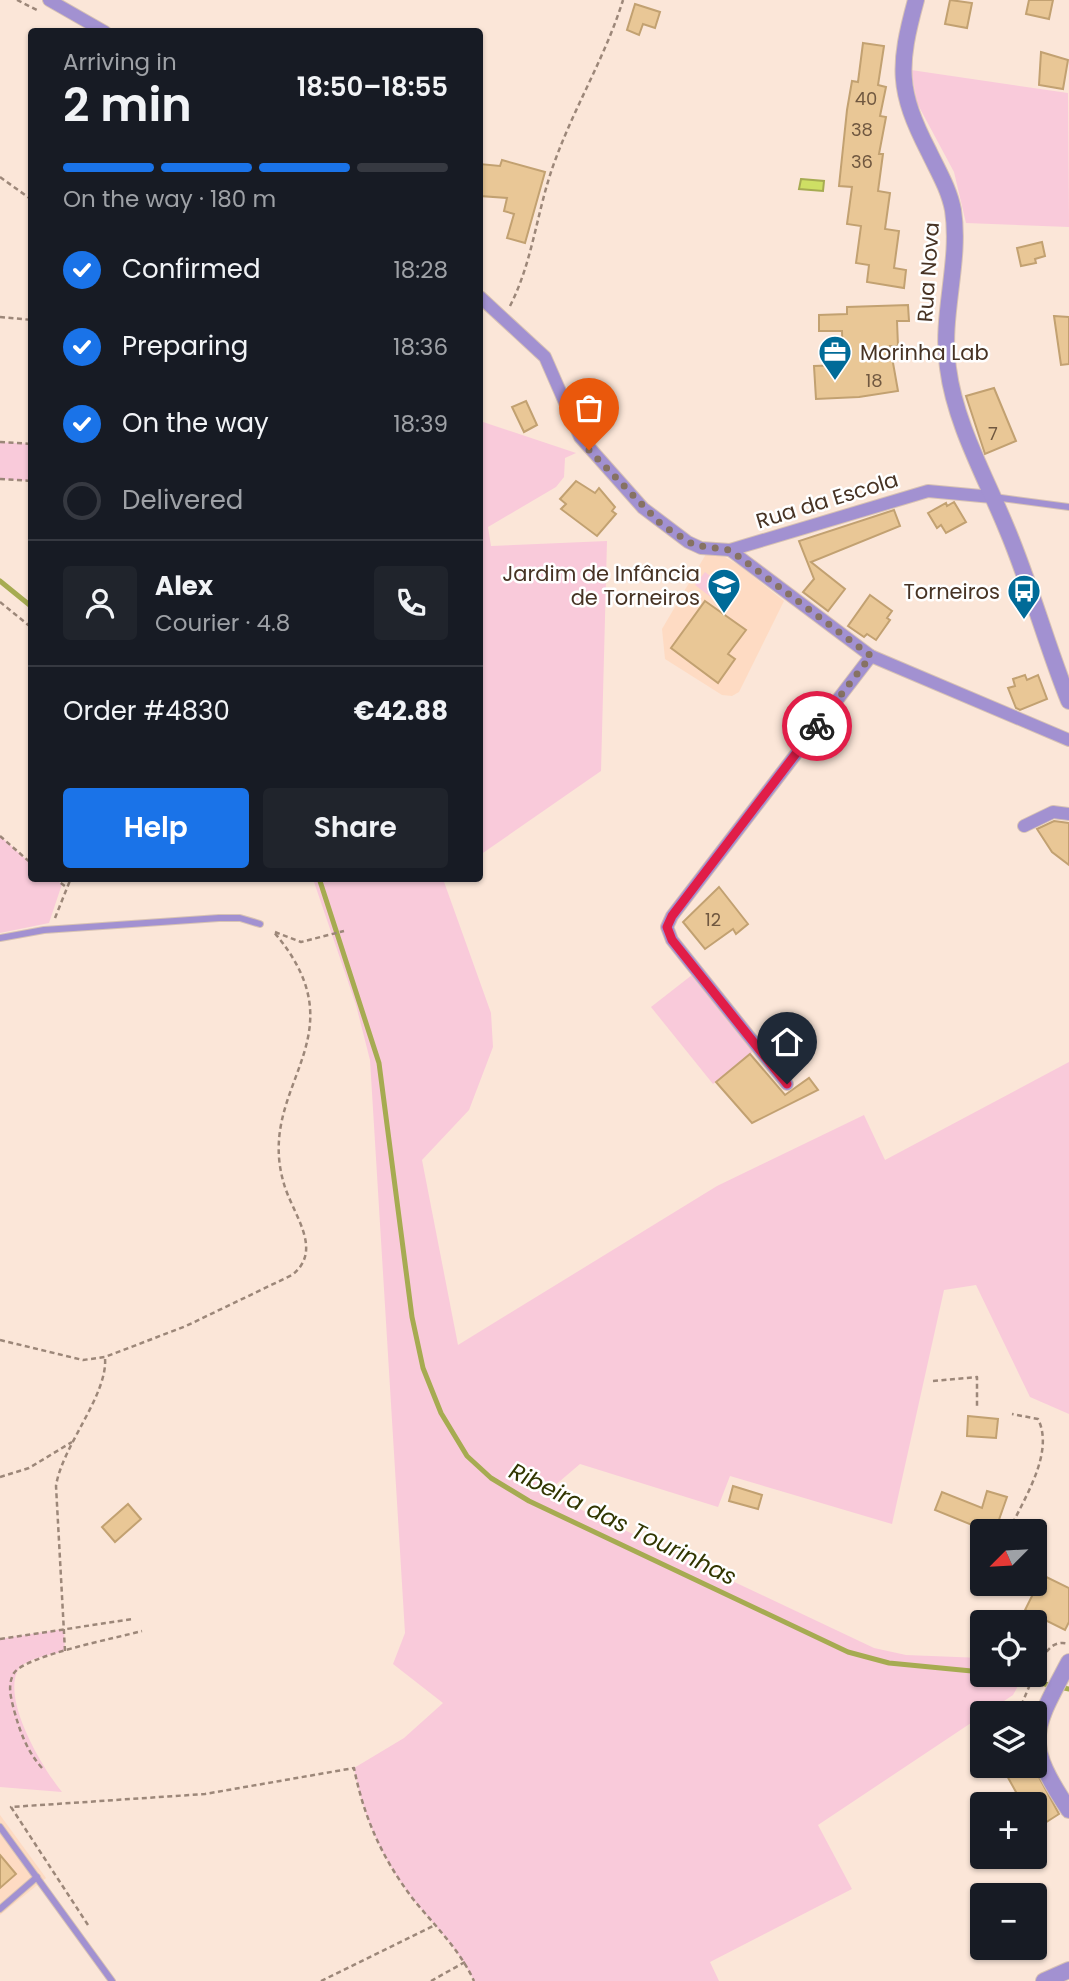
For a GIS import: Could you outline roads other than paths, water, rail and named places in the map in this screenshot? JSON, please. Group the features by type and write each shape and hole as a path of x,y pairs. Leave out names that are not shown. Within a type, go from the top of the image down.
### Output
{"street":[{"path":"49,0 98,28"},
{"name":"Rua Nova","path":"916,0 904,49 904,90 914,121 944,182 952,206 954,234 945,338 948,369 960,416 1007,528 1069,701"},
{"path":"483,300 545,357 580,437 643,508 662,525 701,548 730,550 871,656 1069,740"},
{"name":"Rua da Escola","path":"730,550 928,491 992,497"},
{"path":"787,1084 672,940 667,927 672,916 871,656"},
{"path":"1024,826 1053,813 1069,814"},
{"path":"1069,1662 1037,1727 1037,1746 1046,1772 1069,1810"},
{"path":"1044,1981 1069,1970"}],"lane":[{"path":"992,497 1069,507"},
{"path":"0,938 51,929 219,918 240,918 260,924"},
{"path":"0,1826 112,1981"},
{"path":"0,1909 37,1877"}],"waterway":[{"name":"Ribeira das Tourinhas","path":"0,581 28,604"},
{"name":"Ribeira das Tourinhas","path":"320,882 379,1063 412,1317 423,1368 441,1413 467,1456 491,1478 529,1501 848,1652 889,1663 970,1671"},
{"name":"Ribeira das Tourinhas","path":"1047,1684 1069,1689"}],"place":[{"name":"Morinha Lab","path":"835,382"},
{"name":"Jardim de Infância de Torneiros","path":"724,615"},
{"name":"Torneiros","path":"1024,621"}]}
